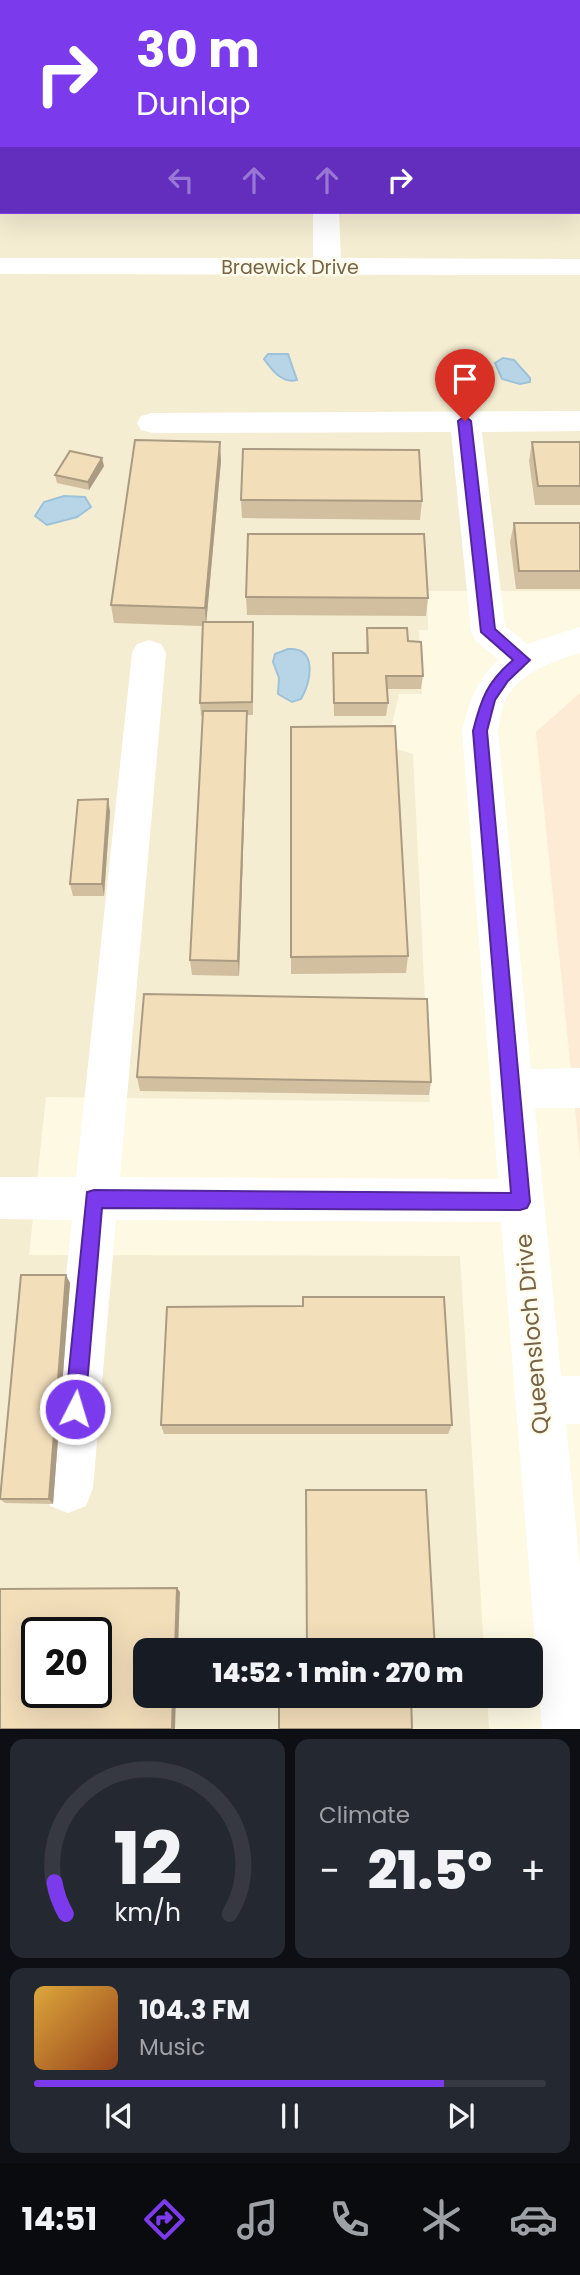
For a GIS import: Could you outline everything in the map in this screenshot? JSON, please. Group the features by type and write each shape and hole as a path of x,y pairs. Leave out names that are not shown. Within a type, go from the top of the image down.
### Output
{"street":[{"path":"326,214 327,267"},
{"name":"Braewick Drive","path":"0,266 580,267"},
{"path":"465,421 488,632 523,660 580,640"},
{"path":"152,423 580,421"},
{"path":"68,1488 149,653"},
{"name":"Queensloch Drive","path":"523,660 503,677 488,698 480,731 520,1202 559,1400 569,1729"},
{"path":"512,1089 580,1088"},
{"path":"0,1198 520,1202"}],"shaded area":[{"path":"0,214 580,214 580,591 427,591 428,630 419,630 422,694 399,694 387,746 413,754 430,1102 46,1097 29,1255 460,1256 483,1638 133,1638 133,1708 488,1708 489,1729 0,1729"},
{"path":"580,693 580,1157 536,732"}],"water":[{"path":"268,354 288,354 297,380 287,380 278,375 264,359"},
{"path":"503,358 514,360 530,378 530,382 520,384 502,379 495,363"},
{"path":"64,496 85,497 91,507 77,517 47,525 35,516 44,502"},
{"path":"288,649 304,653 309,666 309,675 301,699 292,702 278,694 279,678 273,662 275,654"}],"building":[{"path":"135,440 220,442 205,608 111,605"},
{"path":"532,442 580,442 580,486 538,486"},
{"path":"243,449 419,450 422,501 241,500"},
{"path":"70,451 102,458 88,482 55,475"},
{"path":"514,523 580,523 580,571 519,571"},
{"path":"248,534 424,534 428,598 246,597"},
{"path":"203,622 253,622 252,702 200,703"},
{"path":"367,628 407,628 408,641 421,642 423,676 386,676 388,703 334,703 333,653 368,653"},
{"path":"203,711 247,711 238,961 190,960"},
{"path":"395,726 408,956 291,957 291,727"},
{"path":"108,799 102,884 70,884 78,800"},
{"path":"144,994 427,999 431,1082 137,1077"},
{"path":"21,1275 66,1275 49,1499 0,1499"},
{"path":"303,1297 444,1297 452,1425 161,1425 167,1307 303,1306"},
{"path":"306,1490 426,1490 434,1638 307,1638"},
{"path":"177,1588 175,1638 133,1638 133,1708 173,1708 172,1729 0,1729 0,1589"},
{"path":"279,1708 411,1708 412,1729 279,1729"}],"route":[{"path":"75,1409 94,1199 520,1202 480,731 488,698 503,677 523,660 488,632 465,421"}]}
